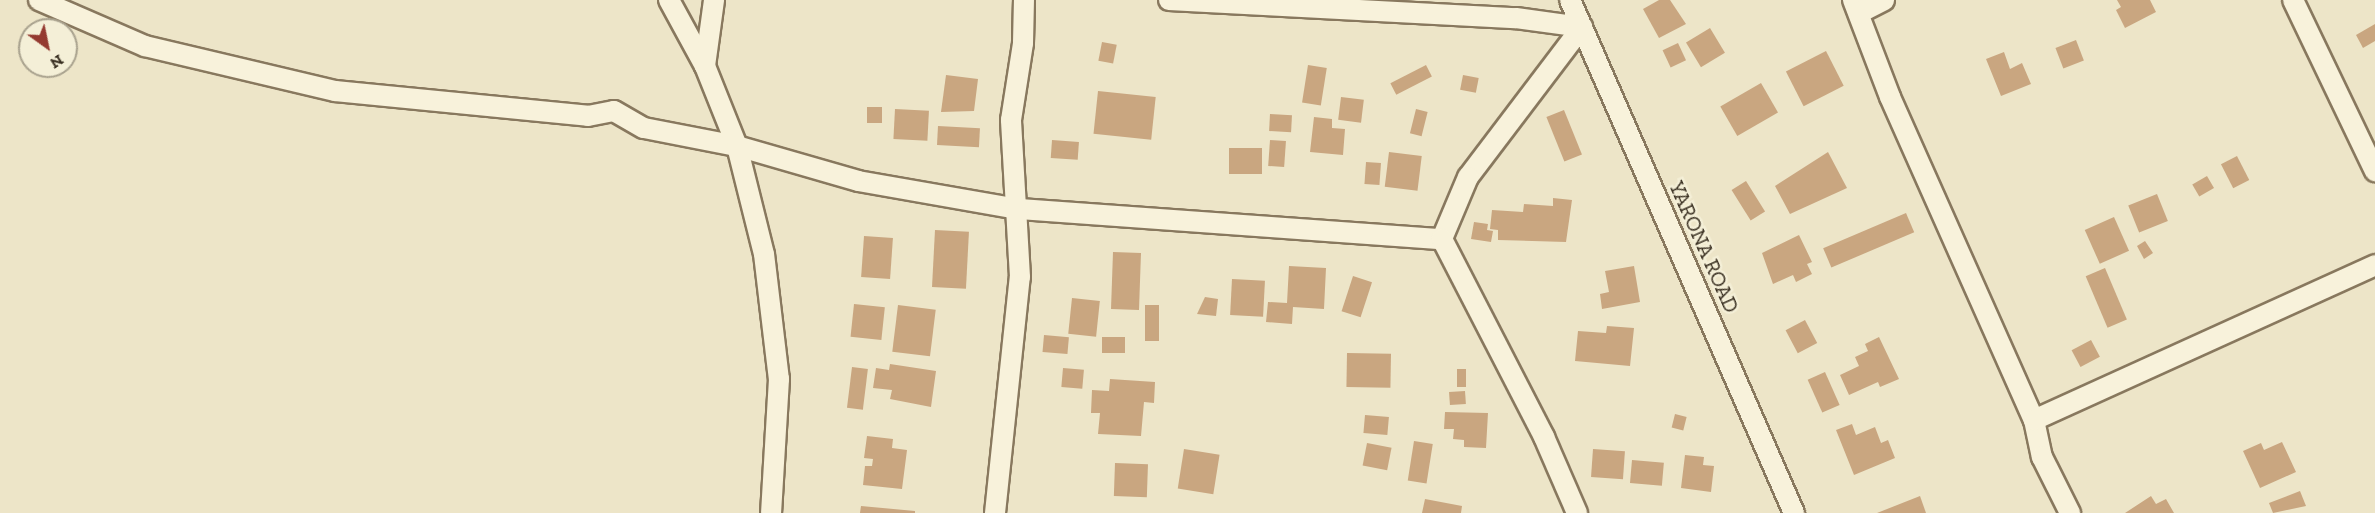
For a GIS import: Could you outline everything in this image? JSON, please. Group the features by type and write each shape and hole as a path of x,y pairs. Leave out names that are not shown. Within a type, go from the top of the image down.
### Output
{"street":[{"path":"39,0 145,46 335,91 588,116 614,111 644,129 737,146 858,181 1019,210 1442,239"},
{"path":"669,0 705,66 737,146 775,315 779,379 771,513"},
{"path":"705,66 714,0"},
{"path":"995,513 1020,277 1019,210 1013,183 1011,120 1023,43 1023,0"},
{"path":"1169,0 1516,18 1582,27 1468,177 1455,218 1442,239"},
{"name":"YARONA ROAD","path":"1570,0 1794,513"},
{"path":"1884,0 1856,6 1890,97 2034,420 2042,457 2070,513"},
{"path":"2293,0 2375,171"},
{"path":"1442,239 1544,437 1577,513"},
{"path":"2034,420 2375,265"}],"building":[{"path":"1659,0 1670,0 1686,24 1659,38 1643,9"},
{"path":"2117,0 2150,0 2156,12 2125,28 2116,10 2121,7"},
{"path":"2375,24 2375,41 2363,48 2356,35"},
{"path":"1710,28 1725,53 1701,67 1686,42"},
{"path":"2076,40 2084,61 2063,68 2055,48"},
{"path":"1102,42 1117,45 1113,64 1098,61"},
{"path":"1678,43 1686,60 1671,67 1663,50"},
{"path":"1826,51 1844,86 1804,106 1786,71"},
{"path":"2004,52 2010,69 2022,63 2031,84 2001,96 1986,59"},
{"path":"1308,65 1327,68 1321,106 1302,103"},
{"path":"1426,65 1432,77 1396,95 1390,83"},
{"path":"946,75 978,79 974,111 941,112"},
{"path":"1463,75 1479,78 1476,93 1460,90"},
{"path":"1761,83 1778,112 1737,136 1720,106"},
{"path":"1098,91 1156,97 1151,140 1094,134"},
{"path":"1341,97 1364,100 1361,123 1338,120"},
{"path":"867,107 882,107 882,123 867,123"},
{"path":"895,109 929,111 927,141 893,139"},
{"path":"1416,109 1428,112 1422,136 1410,133"},
{"path":"1564,110 1582,155 1564,162 1546,117"},
{"path":"1270,114 1292,115 1291,132 1269,131"},
{"path":"1314,117 1332,119 1332,128 1345,129 1343,155 1310,152"},
{"path":"938,126 980,128 979,147 937,145"},
{"path":"1052,140 1079,142 1078,160 1051,158"},
{"path":"1270,140 1286,141 1284,167 1268,166"},
{"path":"1229,148 1262,148 1262,174 1229,174"},
{"path":"1389,152 1422,156 1417,191 1385,187"},
{"path":"1828,152 1847,188 1790,214 1775,186"},
{"path":"2237,156 2249,180 2233,188 2221,164"},
{"path":"1366,162 1381,163 1379,185 1364,184"},
{"path":"2207,176 2214,188 2199,197 2192,184"},
{"path":"1746,181 1765,212 1751,221 1732,190"},
{"path":"2157,194 2168,221 2139,233 2128,206"},
{"path":"1553,198 1572,200 1566,242 1498,240 1498,230 1490,229 1492,210 1523,212 1524,204 1553,206"},
{"path":"1906,213 1914,232 1831,267 1823,248"},
{"path":"2114,217 2129,251 2100,264 2085,230"},
{"path":"1474,222 1488,224 1487,230 1493,231 1491,242 1471,239"},
{"path":"935,230 969,232 966,289 932,287"},
{"path":"1799,235 1812,262 1807,264 1812,274 1796,282 1793,275 1773,284 1762,253"},
{"path":"864,236 893,238 890,279 861,277"},
{"path":"2145,241 2153,253 2144,259 2137,246"},
{"path":"1113,252 1141,253 1139,310 1111,309"},
{"path":"1289,266 1326,268 1324,309 1293,307 1292,324 1266,322 1268,302 1287,303"},
{"path":"1634,266 1640,302 1602,309 1600,294 1609,292 1605,271"},
{"path":"2105,268 2127,320 2108,328 2086,276"},
{"path":"1353,276 1372,282 1361,317 1342,311"},
{"path":"1232,279 1265,281 1263,317 1230,315"},
{"path":"1205,297 1218,299 1216,316 1197,314"},
{"path":"1072,298 1100,301 1096,337 1068,334"},
{"path":"854,304 885,307 881,340 851,337"},
{"path":"898,305 936,310 930,356 892,352"},
{"path":"1145,305 1159,305 1159,341 1145,341"},
{"path":"1805,320 1817,343 1798,353 1786,330"},
{"path":"1607,326 1634,328 1630,366 1575,361 1578,331 1606,333"},
{"path":"1044,335 1069,337 1067,354 1043,352"},
{"path":"1102,337 1125,337 1125,353 1102,353"},
{"path":"1879,337 1899,379 1880,387 1878,382 1849,395 1840,375 1859,366 1855,357 1868,351 1865,344"},
{"path":"2091,340 2100,357 2080,367 2072,350"},
{"path":"1347,353 1391,354 1390,388 1346,387"},
{"path":"890,364 936,371 931,407 890,399 892,390 873,388 876,368 889,370"},
{"path":"852,367 868,369 863,410 847,408"},
{"path":"1063,368 1084,370 1082,389 1061,387"},
{"path":"1457,369 1466,369 1466,387 1457,387"},
{"path":"1825,372 1840,405 1822,413 1808,380"},
{"path":"1110,379 1155,382 1154,403 1144,402 1141,436 1098,434 1100,413 1091,413 1092,390 1109,391"},
{"path":"1465,391 1466,404 1450,405 1449,392"},
{"path":"1445,412 1488,413 1486,448 1464,447 1464,440 1453,439 1454,429 1444,429"},
{"path":"1675,414 1687,417 1683,430 1672,428"},
{"path":"1365,415 1389,417 1387,435 1363,433"},
{"path":"1852,424 1856,435 1875,427 1881,443 1888,440 1895,458 1854,475 1836,430"},
{"path":"867,436 893,439 892,448 907,450 902,489 863,485 865,466 872,466 873,459 864,458"},
{"path":"1414,441 1433,444 1427,483 1408,481"},
{"path":"2282,442 2296,472 2260,488 2243,451 2261,443 2264,450"},
{"path":"1367,443 1392,448 1387,470 1363,466"},
{"path":"1184,449 1220,455 1213,494 1178,489"},
{"path":"1593,449 1625,451 1623,479 1591,477"},
{"path":"1685,455 1704,457 1703,465 1714,466 1711,492 1681,488"},
{"path":"1632,460 1664,463 1662,486 1630,483"},
{"path":"1115,463 1148,464 1147,497 1114,496"},
{"path":"2300,491 2306,506 2273,513 2269,503"},
{"path":"1920,496 1926,513 1877,513"},
{"path":"2151,496 2156,504 2166,499 2174,513 2125,513"},
{"path":"1425,499 1462,506 1461,513 1422,513"},
{"path":"861,506 915,511 915,513 860,513"}]}
